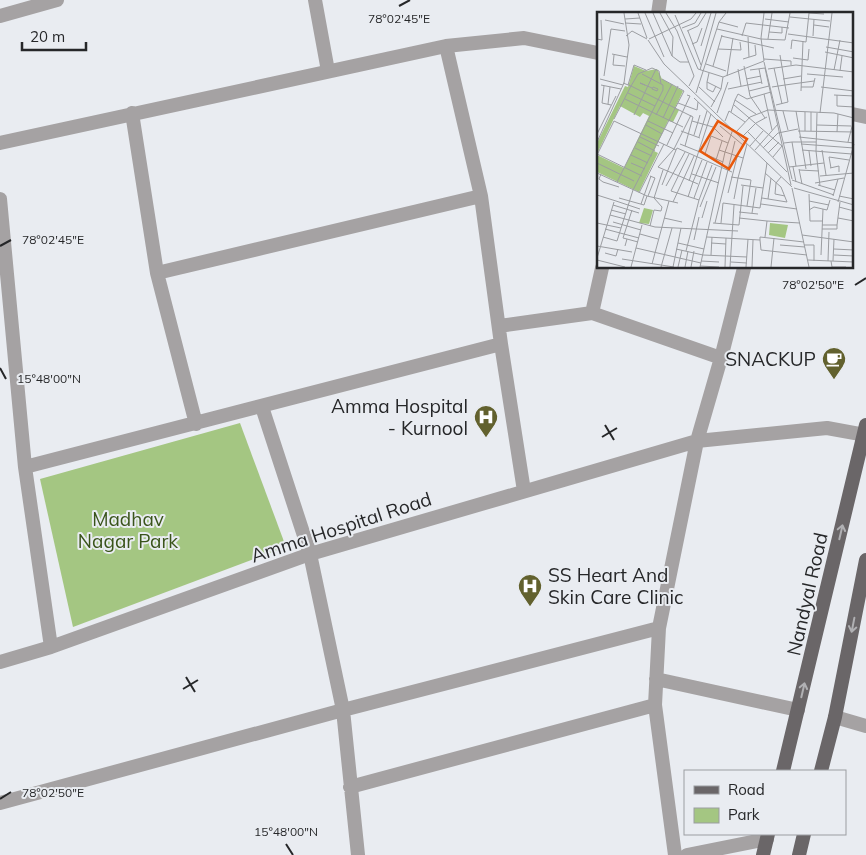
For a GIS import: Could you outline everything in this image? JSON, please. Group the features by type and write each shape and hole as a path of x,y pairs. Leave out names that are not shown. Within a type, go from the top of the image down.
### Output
{"main road":[{"name":"Nandyal Road","path":"783,770 865,432"},
{"path":"821,770 835,717 866,560"},
{"path":"799,855 804,835"},
{"path":"763,855 767,837"}],"street":[{"path":"0,16 57,0"},
{"path":"315,0 328,71"},
{"path":"0,143 446,46 524,38 597,53"},
{"path":"446,46 481,196 501,344 524,491"},
{"path":"132,113 157,273 196,424"},
{"path":"157,273 481,196"},
{"path":"0,199 26,467 51,647"},
{"path":"592,313 602,269"},
{"path":"675,855 655,706 659,628 698,441 744,269"},
{"path":"499,326 592,313 721,358"},
{"path":"26,467 501,344"},
{"path":"262,407 310,554 343,710 358,855"},
{"path":"698,441 827,428 865,432"},
{"name":"Amma Hospital Road","path":"0,662 51,647 310,554 698,441"},
{"path":"0,802 659,628"},
{"path":"656,679 798,710"},
{"path":"350,788 655,706"},
{"path":"835,717 866,726"},
{"path":"687,855 767,837"}],"green space":[{"name":"Madhav Nagar Park","path":"240,423 286,547 73,627 40,479"}],"place":[{"name":"SNACKUP","path":"834,380"},
{"name":"Amma Hospital - Kurnool","path":"486,438"},
{"name":"SS Heart And Skin Care Clinic","path":"530,607"}]}
